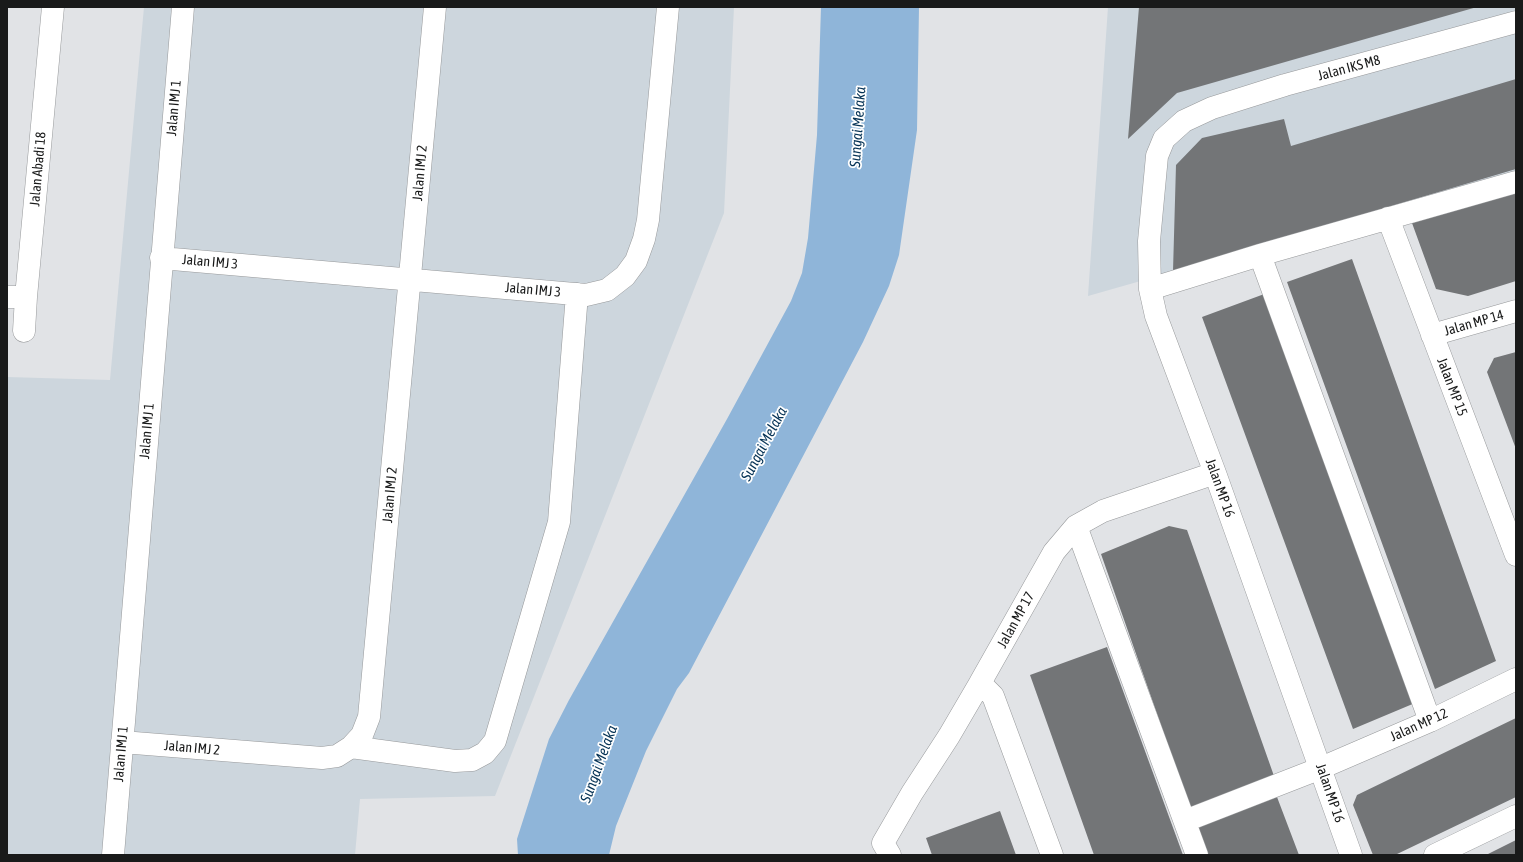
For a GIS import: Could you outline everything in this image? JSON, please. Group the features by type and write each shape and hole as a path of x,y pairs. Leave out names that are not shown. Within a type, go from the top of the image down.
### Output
{"street":[{"name":"Jalan Abadi 18","path":"24,331 16,297 53,7"},
{"name":"Jalan IMJ 1","path":"113,855 161,258 183,7"},
{"name":"Jalan IMJ 2","path":"122,742 322,758 337,756 351,747 362,735 369,717 435,7"},
{"name":"Jalan IMJ 3","path":"161,258 586,295 607,290 625,276 636,261 644,240 648,220 668,7"},
{"name":"Jalan IKS M8","path":"1184,121 1212,108 1285,85 1516,22"},
{"name":"Jalan MP 16","path":"1184,121 1164,139 1157,156 1149,240 1150,289 1156,316 1215,472 1351,855"},
{"path":"1150,289 1260,255 1516,182"},
{"name":"Jalan MP 15","path":"1388,218 1516,555"},
{"path":"1260,255 1430,721"},
{"path":"351,747 455,761 472,760 485,753 494,740 559,522 577,294"},
{"name":"Jalan MP 14","path":"1432,335 1516,311"},
{"name":"Jalan MP 17","path":"890,855 883,843 912,793 949,736 1054,552 1076,526 1103,511 1215,472"},
{"path":"1076,526 1197,855"},
{"name":"Jalan MP 12","path":"1185,821 1321,768 1430,721 1516,679"},
{"path":"980,683 993,696 1052,855"},
{"path":"1435,855 1516,816"}],"shaded area":[{"path":"144,7 734,7 724,213 495,796 360,799 355,855 7,855 7,377 110,380"},
{"path":"1108,7 1516,7 1516,174 1088,296"}],"water":[{"name":"Sungai Melaka","path":"821,7 919,7 917,130 899,255 889,286 863,342 689,673 677,689 646,751 616,826 609,855 518,855 517,839 549,739 569,700 727,419 791,301 802,273 808,238 817,135"}],"building":[{"path":"1139,7 1477,7 1177,93 1128,139"},
{"path":"1516,79 1516,169 1173,271 1176,165 1202,138 1284,119 1291,146"},
{"path":"1516,193 1516,281 1468,296 1436,289 1412,223"},
{"path":"1352,259 1496,661 1435,689 1287,282"},
{"path":"1267,293 1415,703 1353,729 1202,317"},
{"path":"1516,352 1516,449 1487,372 1494,358"},
{"path":"1169,526 1187,530 1274,776 1190,808 1101,554"},
{"path":"1107,647 1183,855 1094,855 1030,675"},
{"path":"1516,718 1516,797 1395,855 1373,855 1353,805 1357,795"},
{"path":"1277,797 1299,855 1206,855 1196,828"},
{"path":"1000,811 1016,855 932,855 926,838"},
{"path":"1516,840 1516,855 1486,855"}]}
